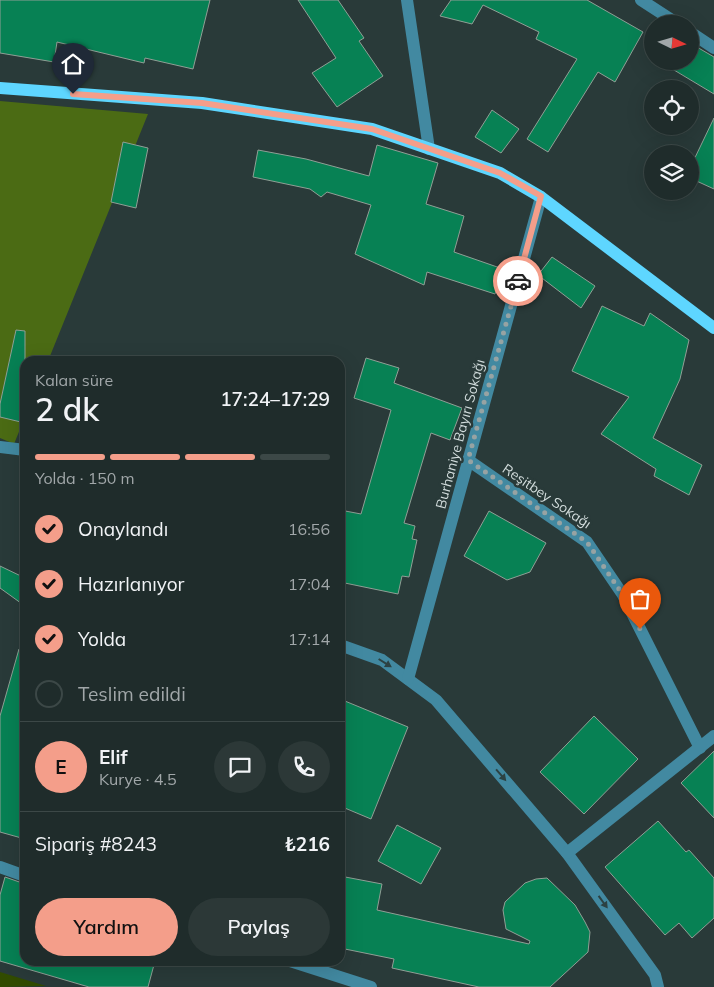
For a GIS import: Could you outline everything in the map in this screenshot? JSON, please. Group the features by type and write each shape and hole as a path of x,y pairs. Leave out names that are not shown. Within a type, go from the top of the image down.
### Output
{"main road":[{"path":"0,88 202,103 372,129 500,173 541,196 714,328"}],"street":[{"path":"407,0 429,149"},
{"path":"641,0 664,15"},
{"path":"699,38 714,48"},
{"name":"Burhaniye Bayırı Sokağı","path":"408,679 541,196"},
{"path":"0,447 20,449"},
{"name":"Reşitbey Sokağı","path":"468,460 587,542 623,595 700,748"},
{"path":"345,647 382,660 436,700 567,853 655,976 658,987"},
{"path":"567,853 714,736"},
{"path":"0,867 20,874"},
{"path":"305,966 370,987"}],"green space":[{"path":"0,101 148,114 50,356 20,356 20,429 14,444 0,438"},
{"path":"0,972 46,986 0,987"}],"building":[{"path":"0,0 210,0 193,69 145,58 144,63 57,42 54,62 0,53"},
{"path":"298,0 338,0 364,38 359,41 383,76 337,107 312,73 336,58"},
{"path":"451,0 587,0 643,32 615,82 598,72 548,152 527,139 577,59 536,39 539,32 483,5 472,24 440,16"},
{"path":"699,48 714,57 714,94 699,85 699,80 691,80 674,70 699,70"},
{"path":"492,110 519,129 501,153 475,137"},
{"path":"714,118 714,189 699,182 699,149"},
{"path":"123,142 148,148 136,208 111,202"},
{"path":"377,145 438,163 426,204 464,216 454,252 503,269 495,294 427,272 424,285 355,254 371,205 327,192 321,197 310,189 253,177 258,150 306,159 369,176"},
{"path":"552,257 595,286 581,308 538,275"},
{"path":"602,306 644,326 650,313 689,340 680,379 653,438 702,465 689,495 654,476 656,469 601,434 629,397 572,371"},
{"path":"16,330 25,331 25,356 20,356 20,422 0,417 0,404"},
{"path":"366,358 399,368 394,383 462,408 450,440 431,433 404,523 415,526 412,539 417,540 409,577 402,576 398,594 345,583 345,511 361,514 391,410 354,398"},
{"path":"489,511 546,543 530,572 507,580 464,556"},
{"path":"0,566 20,576 20,602 0,588"},
{"path":"20,649 20,838 0,832 0,716"},
{"path":"345,701 408,727 371,819 345,808"},
{"path":"594,716 638,759 584,814 540,772"},
{"path":"714,751 714,818 681,783"},
{"path":"658,821 686,852 689,850 714,878 714,918 692,938 679,923 665,935 605,867"},
{"path":"397,825 441,848 421,884 378,861"},
{"path":"5,877 20,882 20,966 154,966 148,987 89,987 0,961 0,895"},
{"path":"345,877 382,884 377,910 529,944 530,941 506,929 503,910 505,902 525,883 547,878 575,905 590,932 588,952 550,987 479,987 392,968 394,959 345,949"}],"way so far":[{"path":"518,281 468,460 587,542 623,595 640,629"}],"route":[{"path":"73,94 202,103 372,129 500,173 541,196 518,281"}]}
